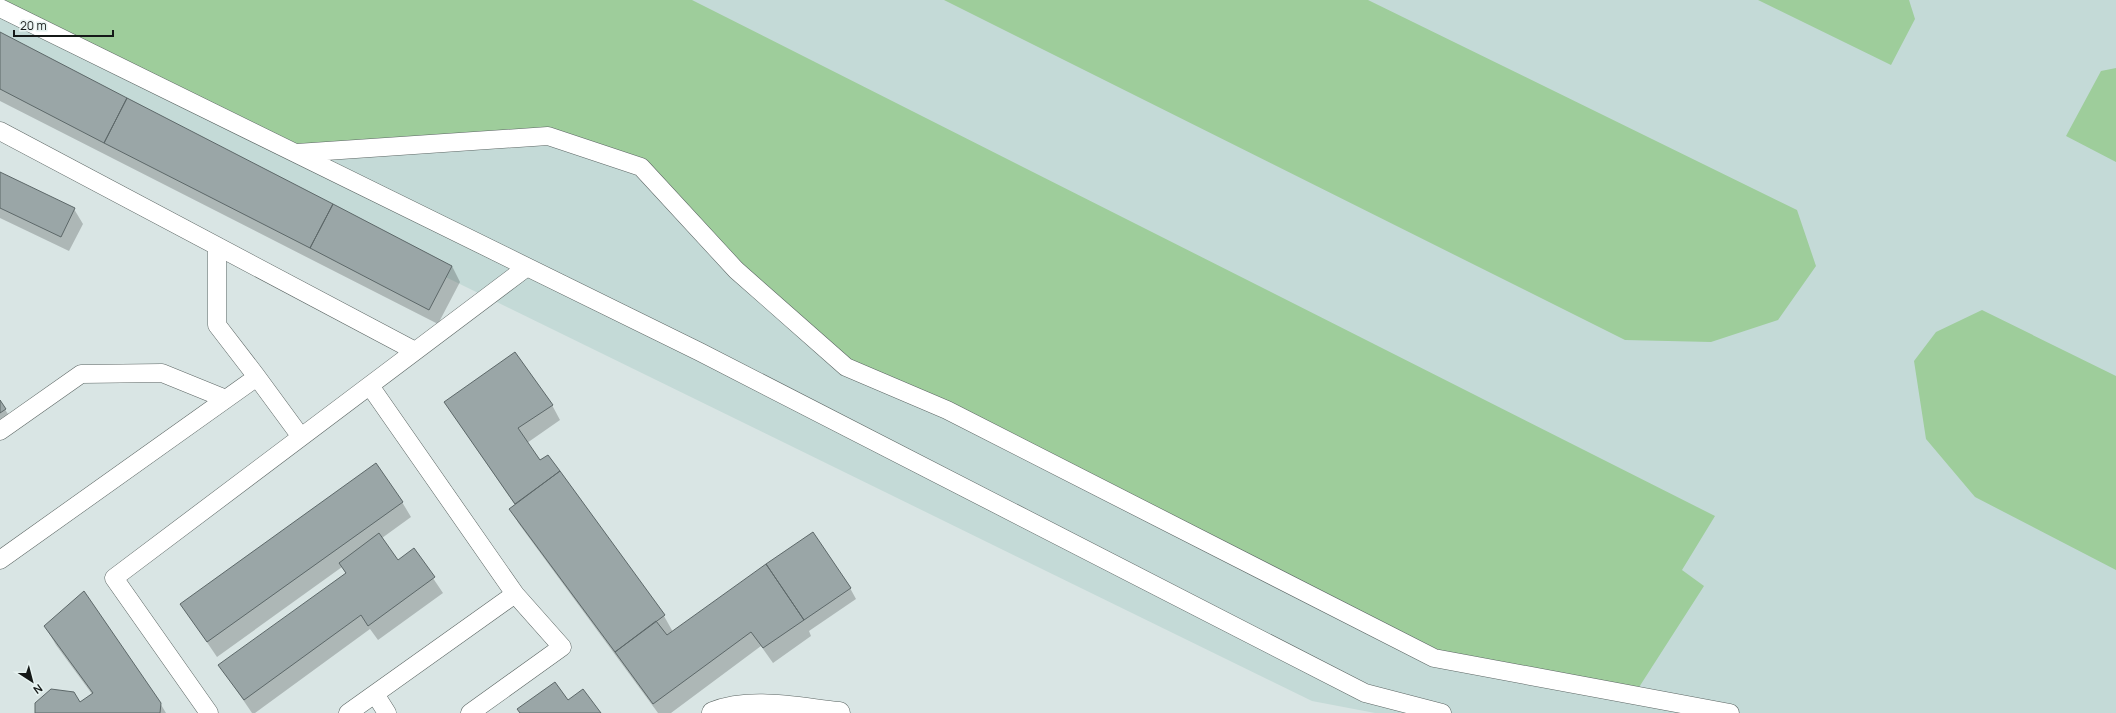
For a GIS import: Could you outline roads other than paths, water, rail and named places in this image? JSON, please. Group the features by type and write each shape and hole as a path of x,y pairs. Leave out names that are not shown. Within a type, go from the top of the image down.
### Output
{"street":[{"path":"713,713 728,707 776,706 839,713"}],"lane":[{"path":"0,8 707,356 1365,693 1442,713"},
{"path":"0,131 415,351"},
{"path":"296,154 548,136 641,167 736,270 846,367 947,410 1434,658 1730,713"},
{"path":"217,246 217,325 301,437"},
{"path":"209,713 114,578 527,267"},
{"path":"0,431 81,374 162,373 226,399"},
{"path":"0,560 257,377"},
{"path":"370,386 515,594 562,646 470,713"},
{"path":"348,713 515,594"},
{"path":"375,694 387,713"}]}
